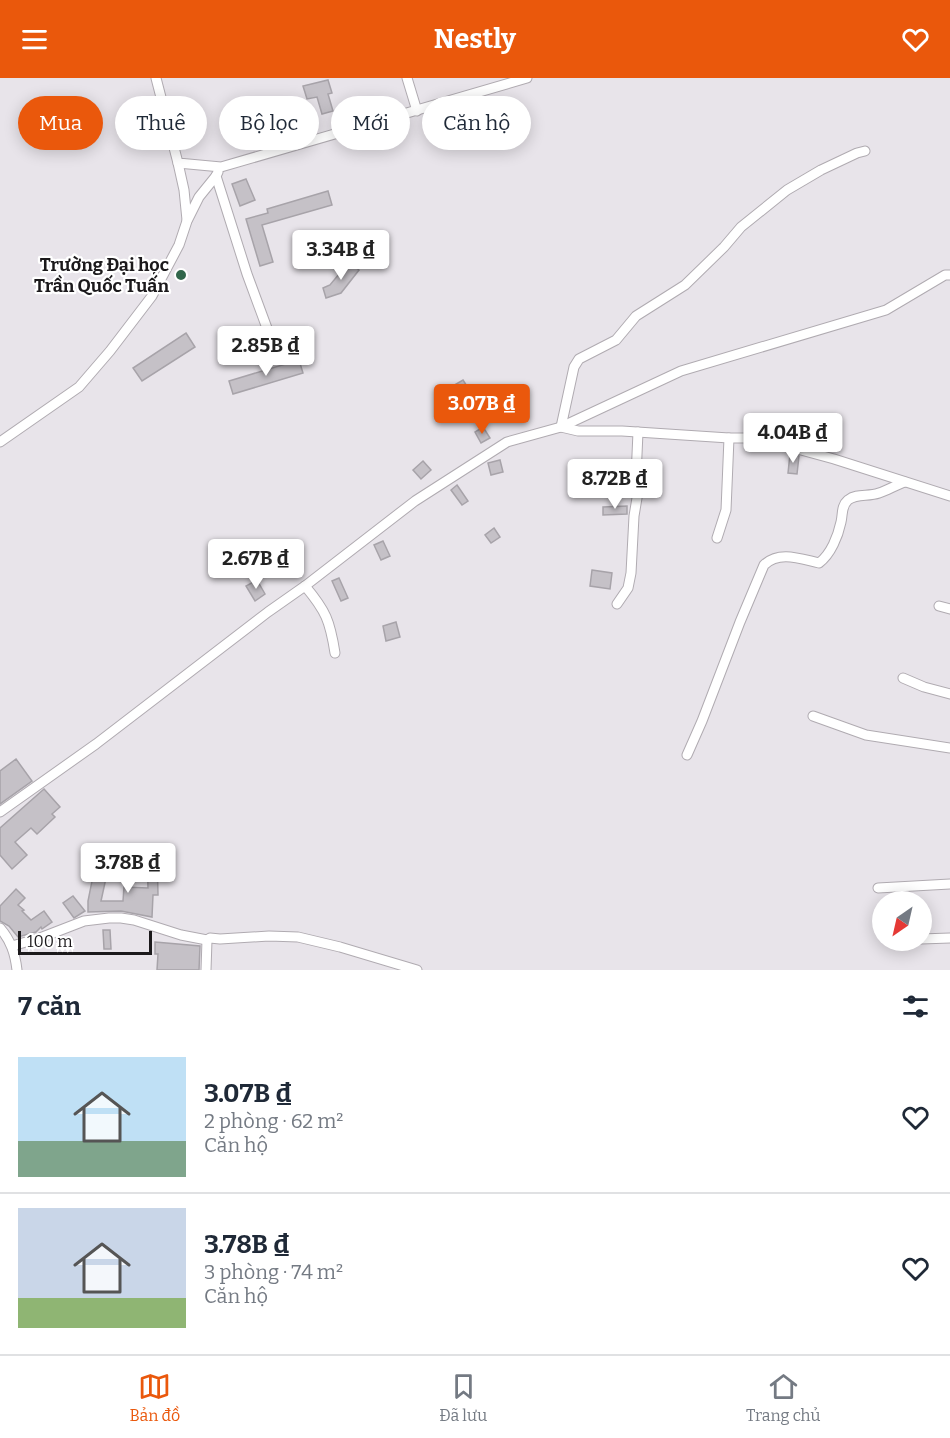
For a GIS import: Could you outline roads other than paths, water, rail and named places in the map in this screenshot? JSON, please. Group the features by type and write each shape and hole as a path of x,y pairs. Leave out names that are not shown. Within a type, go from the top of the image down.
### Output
{"street":[{"path":"156,78 184,190 187,221"},
{"path":"407,78 417,111"},
{"path":"178,163 221,167 527,78"},
{"path":"561,427 574,366 579,359 616,340 636,316 685,285 741,227 787,190 820,170 865,151"},
{"path":"0,442 84,382 136,319 152,296 179,245 187,221 199,197 221,167"},
{"path":"216,176 247,274 278,358"},
{"path":"0,813 96,744 415,501 507,442 561,427 681,371 886,310 950,274"},
{"path":"561,427 578,431 758,438 834,459 950,496"},
{"path":"617,604 628,588 631,573 634,516 638,492 636,477 638,432"},
{"path":"717,538 726,510 729,438"},
{"path":"687,755 764,565 770,559 783,557 819,563 826,558 838,532 845,502 854,496 876,494 905,482"},
{"path":"305,586 326,614 335,653"},
{"path":"939,606 950,609"},
{"path":"903,678 950,694"},
{"path":"813,716 866,735 950,748"},
{"path":"878,888 950,884"},
{"path":"12,946 84,921 121,918 207,940 210,938 269,936 298,937 417,970"},
{"path":"0,928 12,946 17,970"},
{"path":"932,939 950,938"},
{"path":"206,970 207,940"}],"place":[{"name":"Trường Đại học Trần Quốc Tuấn","path":"181,275"}]}
